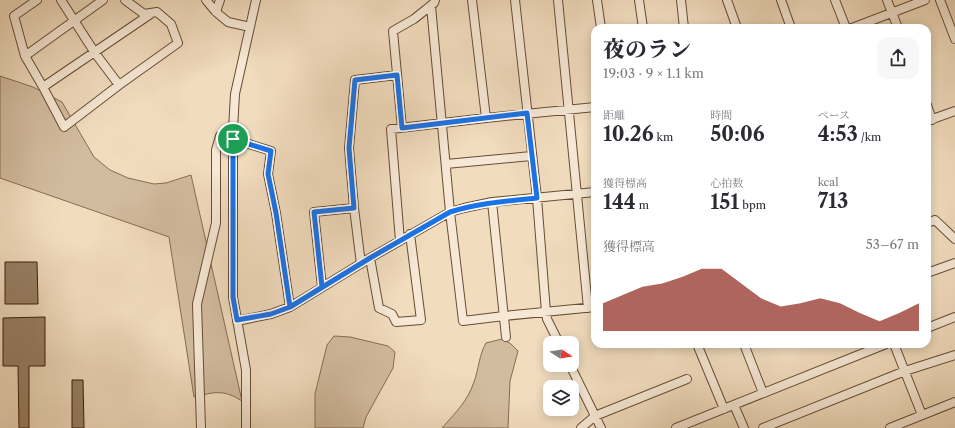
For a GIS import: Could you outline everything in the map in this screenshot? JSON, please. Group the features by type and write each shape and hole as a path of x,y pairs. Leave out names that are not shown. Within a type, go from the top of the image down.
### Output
{"street":[{"path":"37,0 14,16 25,56 64,127 178,43 171,24 157,12 144,14 125,0"},
{"path":"60,0 95,53 119,85"},
{"path":"25,56 103,0"},
{"path":"206,0 216,12 228,22 250,27"},
{"path":"216,12 220,0"},
{"path":"246,428 246,370 233,297 233,129 235,94 256,0"},
{"path":"472,0 486,118"},
{"path":"515,0 531,156 537,198 546,312 547,319 556,336"},
{"path":"558,0 568,109 591,299"},
{"path":"597,0 600,24"},
{"path":"639,0 642,24"},
{"path":"681,0 684,24"},
{"path":"727,0 736,24"},
{"path":"781,0 790,24"},
{"path":"835,0 844,24"},
{"path":"887,0 896,24"},
{"path":"863,24 925,0"},
{"path":"940,0 955,39"},
{"path":"402,128 393,31 414,18 433,3"},
{"path":"433,3 450,212 463,321 591,307"},
{"path":"43,87 152,13"},
{"path":"361,264 354,208 349,148 355,80 397,75"},
{"path":"400,241 391,130 527,113 591,107"},
{"path":"931,120 955,111"},
{"path":"201,428 197,304 216,223 216,150 220,136 233,129"},
{"path":"233,139 271,151 268,174 276,213 290,307"},
{"path":"446,164 531,156"},
{"path":"237,320 271,314 290,307 410,234 450,212 492,202 591,192"},
{"path":"492,202 506,337"},
{"path":"322,287 314,212 354,208"},
{"path":"931,221 934,220 955,239"},
{"path":"370,258 379,308 392,314 396,322 421,320 410,234"},
{"path":"931,272 955,263"},
{"path":"931,326 955,317"},
{"path":"699,348 724,409"},
{"path":"746,348 763,393"},
{"path":"676,428 763,393 864,348"},
{"path":"896,348 922,415"},
{"path":"763,428 905,372 955,355"},
{"path":"573,372 601,428"},
{"path":"581,428 595,416 687,379"},
{"path":"890,428 955,402"},
{"path":"734,405 744,428"}],"shaded area":[{"path":"0,76 33,87 62,102 94,157 110,170 128,178 154,184 166,183 191,175 242,401 224,393 213,393 194,397 169,237 0,178"},
{"path":"334,336 350,337 388,346 395,352 393,368 366,417 363,428 315,428 315,394 327,345"},
{"path":"502,339 511,344 518,351 510,381 508,428 442,428 461,406 468,395 474,382 486,343"}],"building":[{"path":"5,262 37,262 38,304 5,304"},
{"path":"45,317 45,366 29,366 29,428 19,428 18,366 3,366 3,318"},
{"path":"72,380 83,380 84,428 72,428"}],"route":[{"path":"233,139 233,297 237,320 271,314 290,307 370,258 450,212 492,202 537,198 527,113 402,128 397,75 355,80 349,148 354,208 314,212 322,287 290,307 276,213 268,174 271,151 233,139"}]}
